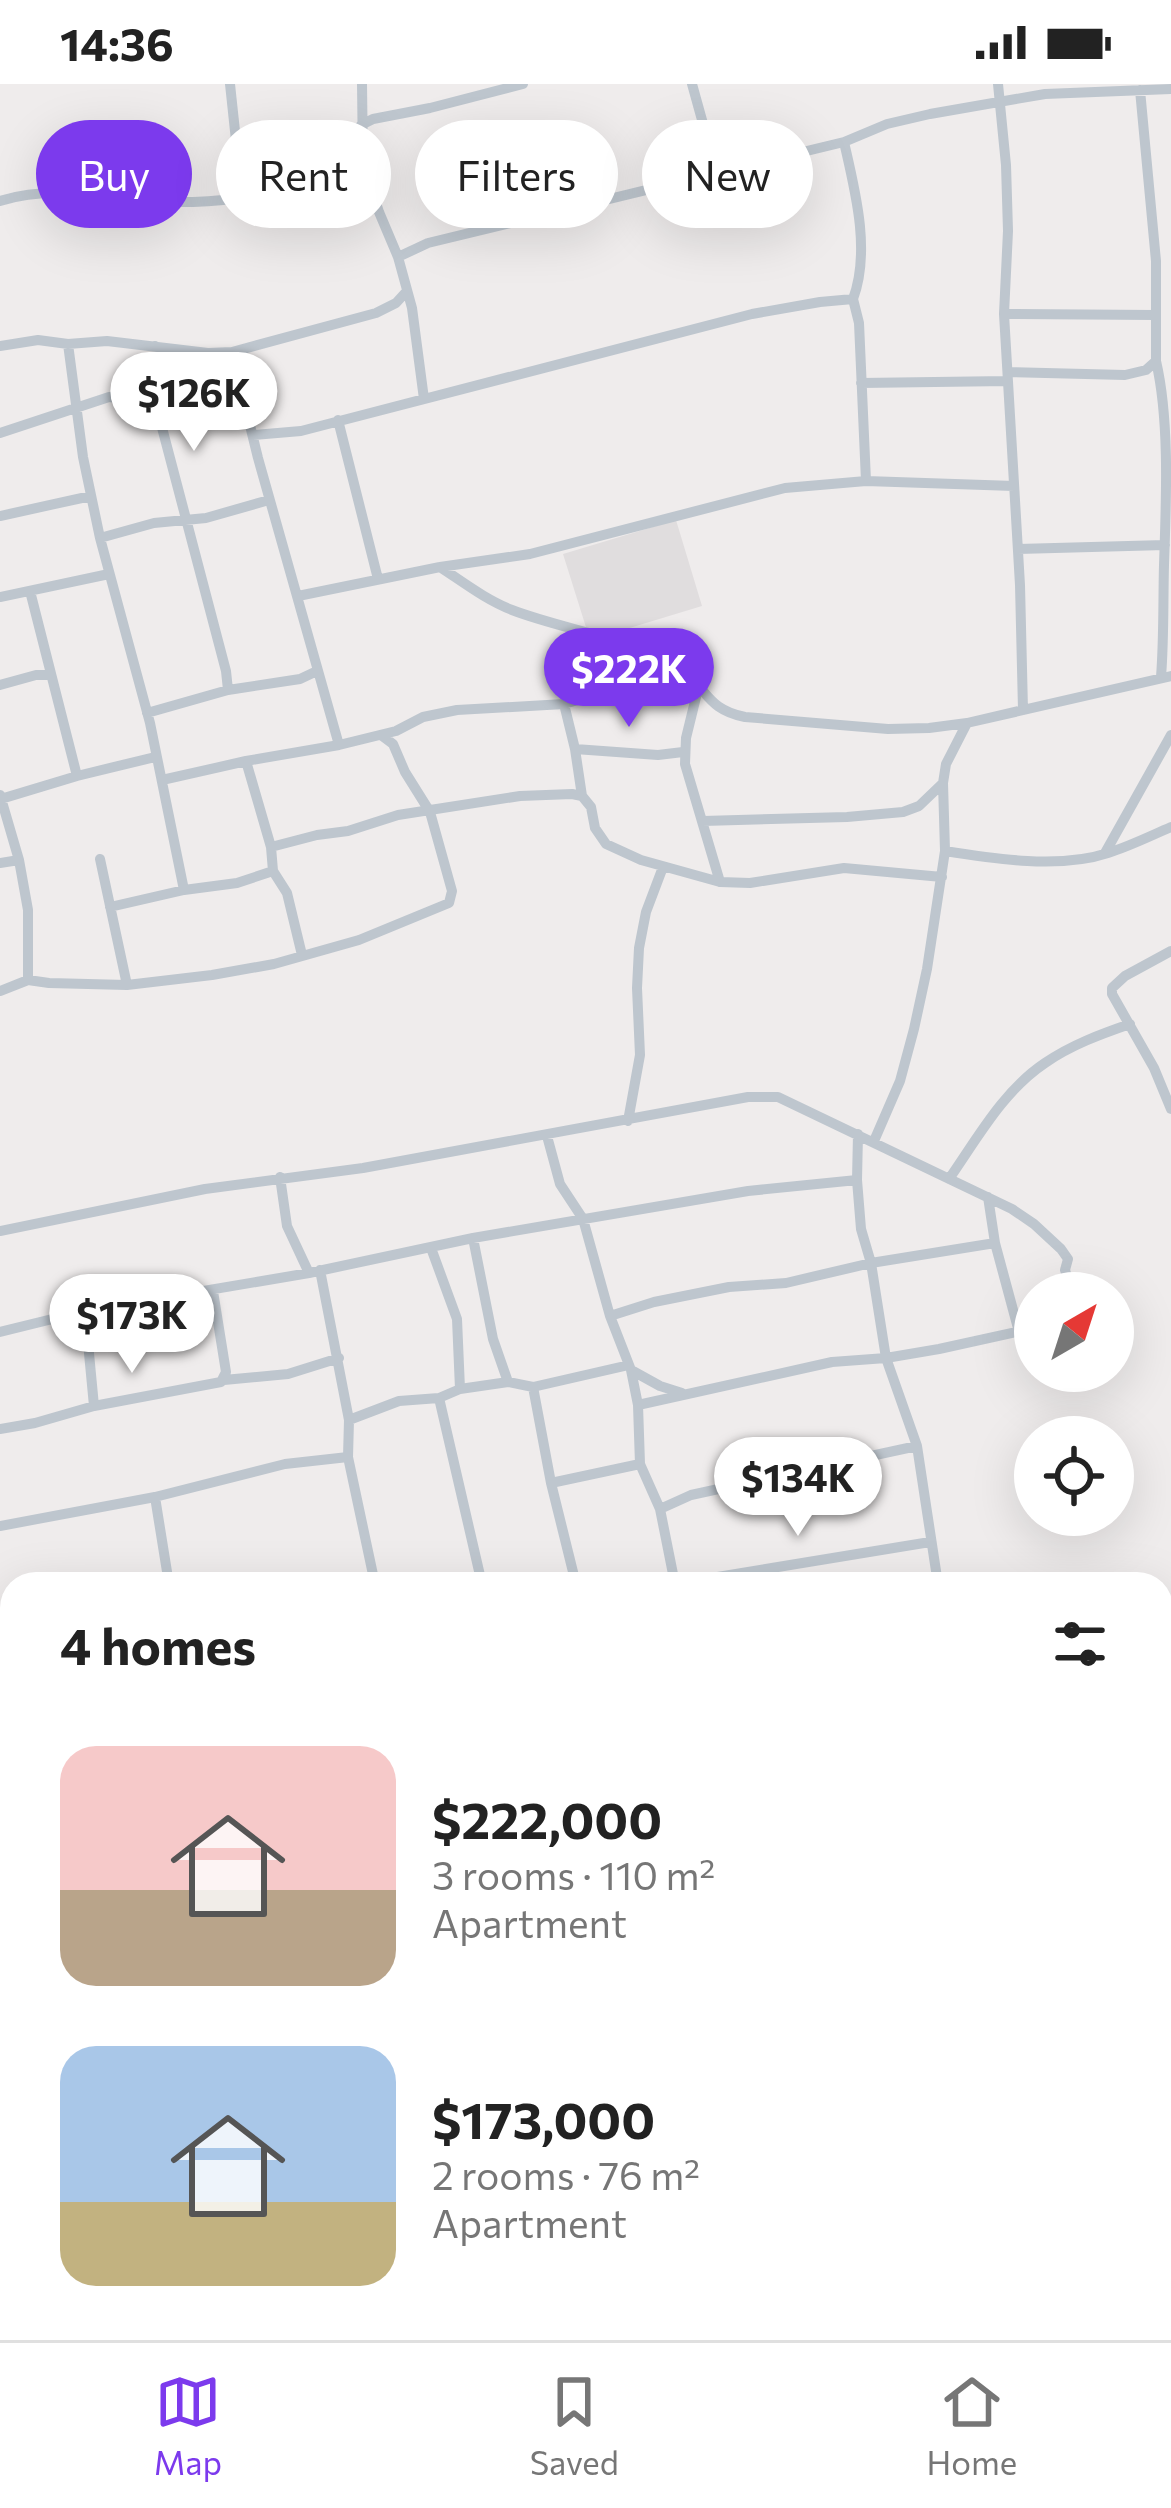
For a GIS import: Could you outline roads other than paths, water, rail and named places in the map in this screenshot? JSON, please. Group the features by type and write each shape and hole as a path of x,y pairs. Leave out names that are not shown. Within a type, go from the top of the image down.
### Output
{"street":[{"path":"230,84 234,120"},
{"path":"361,120 362,84"},
{"path":"371,120 518,84"},
{"path":"692,84 702,120"},
{"path":"998,84 1006,165 1004,314 1023,710"},
{"path":"813,150 887,124 1045,94 1171,89"},
{"path":"440,567 508,608 633,646 681,670 712,704 745,718 929,728 1166,676 1168,470 1156,361 1156,261 1140,90"},
{"path":"844,142 860,237 853,299 859,323 866,481"},
{"path":"0,201 61,192 216,200"},
{"path":"398,257 428,244 642,192"},
{"path":"386,228 398,257 419,348 424,398"},
{"path":"1156,261 1171,261"},
{"path":"0,346 38,340 107,341 232,352 376,313 406,292"},
{"path":"253,435 301,431 738,317 853,299"},
{"path":"1004,314 1155,315"},
{"path":"68,344 91,496 147,713 184,890"},
{"path":"155,346 155,400 228,690"},
{"path":"232,352 340,746"},
{"path":"861,383 1125,375 1146,370 1156,361"},
{"path":"0,434 109,397 155,400"},
{"path":"338,420 378,580"},
{"path":"298,596 530,554 785,488 866,481 1014,486"},
{"path":"0,516 91,496"},
{"path":"100,538 154,524 206,518 269,500"},
{"path":"1018,549 1165,545"},
{"path":"0,597 109,574"},
{"path":"30,592 77,776"},
{"path":"162,780 340,746 457,710 564,704 681,670"},
{"path":"147,713 317,671"},
{"path":"0,685 50,675"},
{"path":"698,689 683,752 720,882"},
{"path":"564,704 582,796 606,844 641,860 720,882 750,883 844,868 942,877"},
{"path":"874,1142 900,1081 914,1029 942,877 946,764 967,723"},
{"path":"1104,855 1171,735"},
{"path":"0,991 28,980 127,985 274,964 359,940 449,903 452,890 430,812 393,745 381,736"},
{"path":"575,748 658,755 683,752"},
{"path":"28,980 28,910 20,860 1,797 155,757"},
{"path":"246,761 273,871 286,893 302,955"},
{"path":"703,821 903,812 919,806 943,783"},
{"path":"271,848 398,815 520,796 582,796"},
{"path":"945,851 1004,860 1060,860 1104,855 1171,827"},
{"path":"100,859 127,985"},
{"path":"0,862 20,860"},
{"path":"628,1121 640,1055 639,948 663,867"},
{"path":"110,907 237,883 273,871"},
{"path":"1171,951 1112,988 1171,1109"},
{"path":"949,1179 1024,1079 1071,1048 1130,1024"},
{"path":"0,1231 206,1189 363,1168 748,1097 778,1097 988,1197 1034,1224 1068,1259 1066,1272"},
{"path":"858,1133 861,1228 886,1358 916,1446 936,1572"},
{"path":"547,1136 560,1184 583,1219 630,1368 638,1405 640,1464 661,1509 673,1572"},
{"path":"280,1178 287,1226 314,1272 339,1358 349,1420 348,1457 372,1572"},
{"path":"0,1332 85,1311 314,1272 473,1238 748,1191 857,1180"},
{"path":"988,1197 994,1243 1014,1315"},
{"path":"473,1238 493,1339 508,1382"},
{"path":"610,1316 729,1287 786,1283 994,1243"},
{"path":"431,1248 457,1319 460,1389"},
{"path":"213,1291 224,1380"},
{"path":"85,1311 94,1406"},
{"path":"638,1405 832,1362 886,1358 1014,1334"},
{"path":"0,1430 224,1380 287,1374 339,1358"},
{"path":"349,1420 399,1401 439,1398 460,1389 508,1382 533,1387 630,1368 680,1393 697,1391"},
{"path":"533,1387 573,1572"},
{"path":"439,1398 479,1572"},
{"path":"661,1509 692,1495 916,1446"},
{"path":"0,1526 155,1496 285,1464 348,1457"},
{"path":"551,1483 640,1464"},
{"path":"155,1496 168,1572"},
{"path":"748,1572 930,1542"}]}
